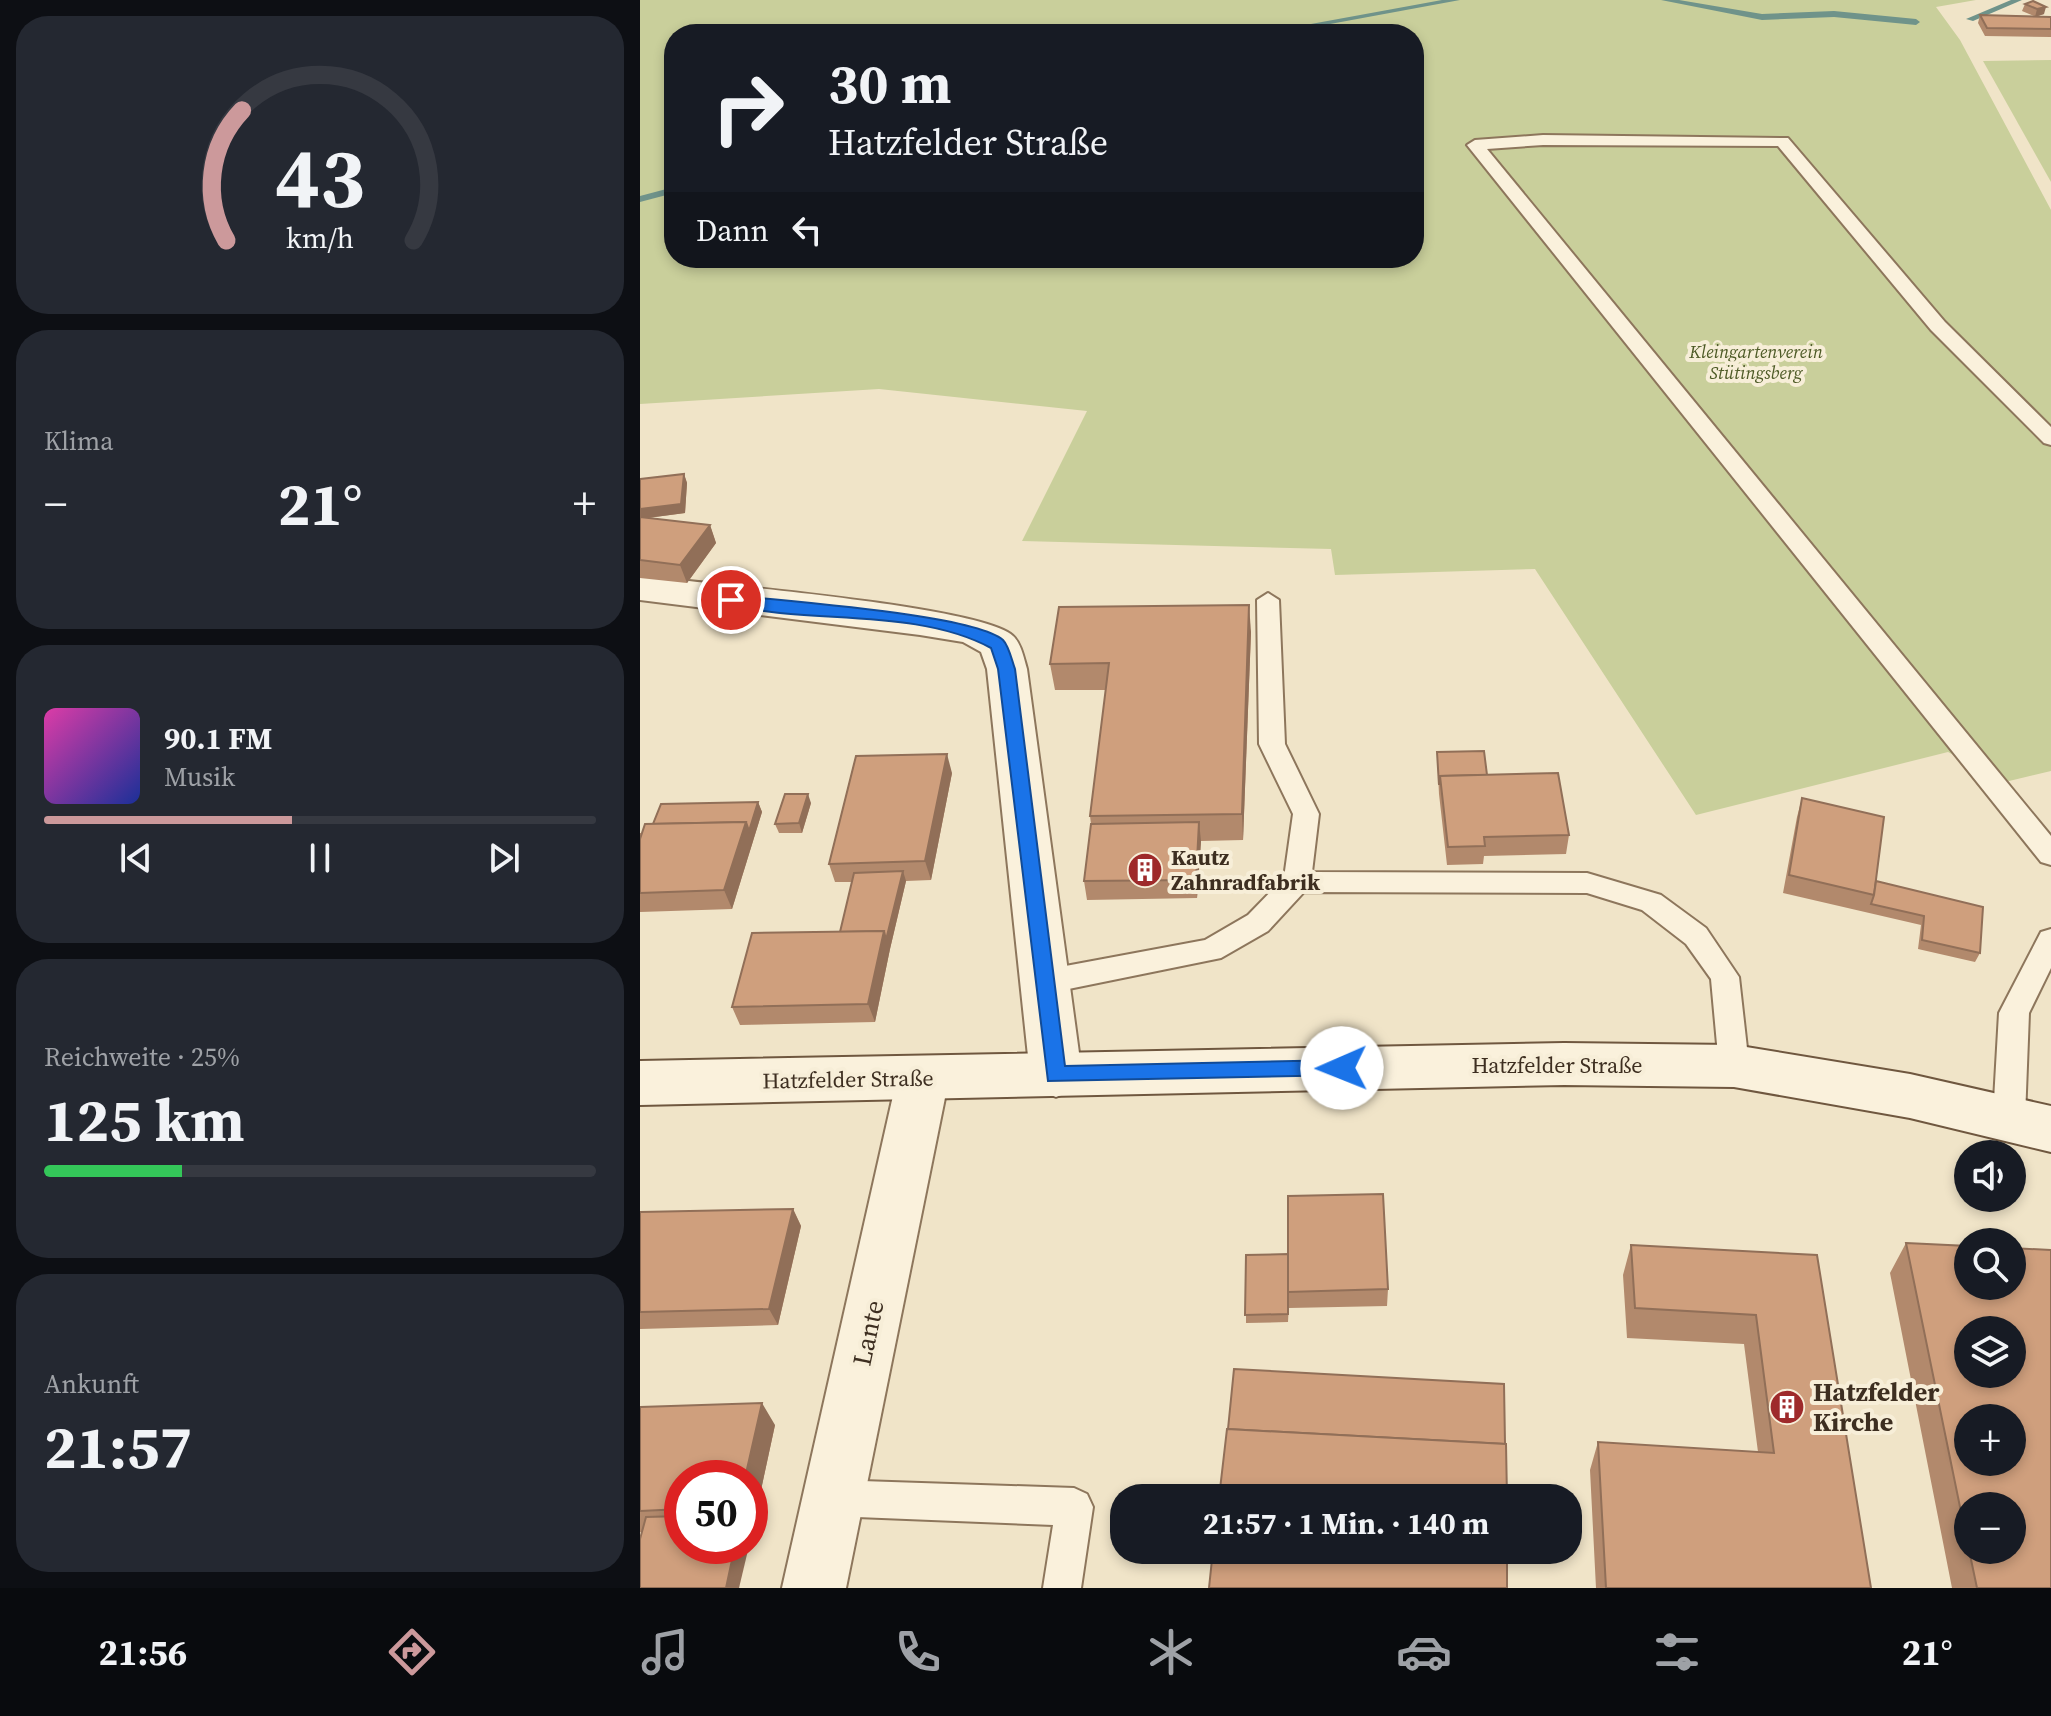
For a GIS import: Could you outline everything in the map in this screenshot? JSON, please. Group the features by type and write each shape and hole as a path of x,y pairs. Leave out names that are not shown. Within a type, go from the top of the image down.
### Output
{"street":[{"path":"640,588 920,622 973,631 998,644 1007,669 1056,1075"},
{"name":"Hatzfelder Straße","path":"640,1083 1564,1064 1734,1066 1853,1085 2030,1124"},
{"name":"Lante","path":"814,1588 923,1078"}],"lane":[{"path":"2051,439 1938,326 1782,141 1543,140 1475,145 2051,855"},
{"path":"1044,982 1211,950 1258,923 1297,882 1306,814 1272,744 1268,600"},
{"path":"1297,882 1587,883 1651,902 1696,936 1725,977 1734,1066"},
{"path":"2030,1124 2014,1013 2051,940"},
{"path":"832,1498 1074,1507 1062,1588"}],"green space":[{"name":"Kleingartenverein Stütingsberg","path":"640,0 1976,0 1936,7 1960,40 2051,210 2051,771 2005,782 1948,752 1696,815 1535,569 1335,575 1331,549 1022,541 1087,411 879,389 640,404"},
{"path":"2051,60 2051,182 1983,61"}],"building":[{"path":"2033,1 2046,7 2037,9 2025,4"},
{"path":"1980,15 2051,17 2051,29 1987,28"},
{"path":"684,474 681,504 640,509 640,479"},
{"path":"640,517 710,525 680,565 640,560"},
{"path":"1249,605 1242,814 1090,816 1109,663 1050,664 1059,607"},
{"path":"1484,751 1487,775 1440,776 1439,785 1437,752"},
{"path":"947,754 925,861 829,864 856,756"},
{"path":"1558,773 1569,835 1484,837 1485,846 1448,847 1440,776"},
{"path":"785,794 808,794 799,823 775,824"},
{"path":"1802,798 1884,817 1874,895 1789,875"},
{"path":"758,802 749,831 746,822 653,824 661,804"},
{"path":"746,822 724,890 640,893 640,839 645,824"},
{"name":"Kautz Zahnradfabrik","path":"1199,822 1196,880 1084,881 1091,824"},
{"path":"903,871 886,940 884,931 840,932 854,873"},
{"path":"1876,881 1983,907 1980,953 1922,940 1924,916 1871,904"},
{"path":"884,931 868,1004 732,1007 752,933"},
{"path":"1383,1194 1388,1289 1288,1292 1288,1196"},
{"path":"793,1209 769,1309 640,1312 640,1212"},
{"path":"1906,1243 1954,1245 1954,1300 2026,1300 2026,1249 2051,1250 2051,1588 1977,1588 1972,1564 2026,1564 2026,1492 1957,1492"},
{"name":"Hatzfelder Kirche","path":"1631,1245 1817,1255 1871,1588 1606,1588 1598,1442 1774,1453 1756,1315 1635,1308"},
{"path":"1288,1254 1288,1314 1245,1315 1246,1255"},
{"path":"1234,1369 1504,1384 1505,1444 1228,1429"},
{"path":"762,1403 749,1460 664,1460 664,1510 640,1511 640,1407"},
{"path":"1227,1429 1506,1444 1507,1484 1221,1484"},
{"path":"664,1516 664,1564 731,1564 726,1588 640,1588 640,1539 646,1517"},
{"path":"1212,1564 1507,1564 1507,1588 1209,1588"}],"waterway":[{"path":"1318,24 1456,0"},
{"path":"1665,0 1762,17 1834,14 1916,22"},
{"path":"1970,19 2018,0"},
{"path":"640,199 664,193"}],"place":[{"name":"Kautz Zahnradfabrik","path":"1145,870"},
{"name":"Hatzfelder Kirche","path":"1787,1407"}],"route":[{"path":"731,600 920,622 973,631 998,644 1007,669 1056,1075 1342,1068"}]}
